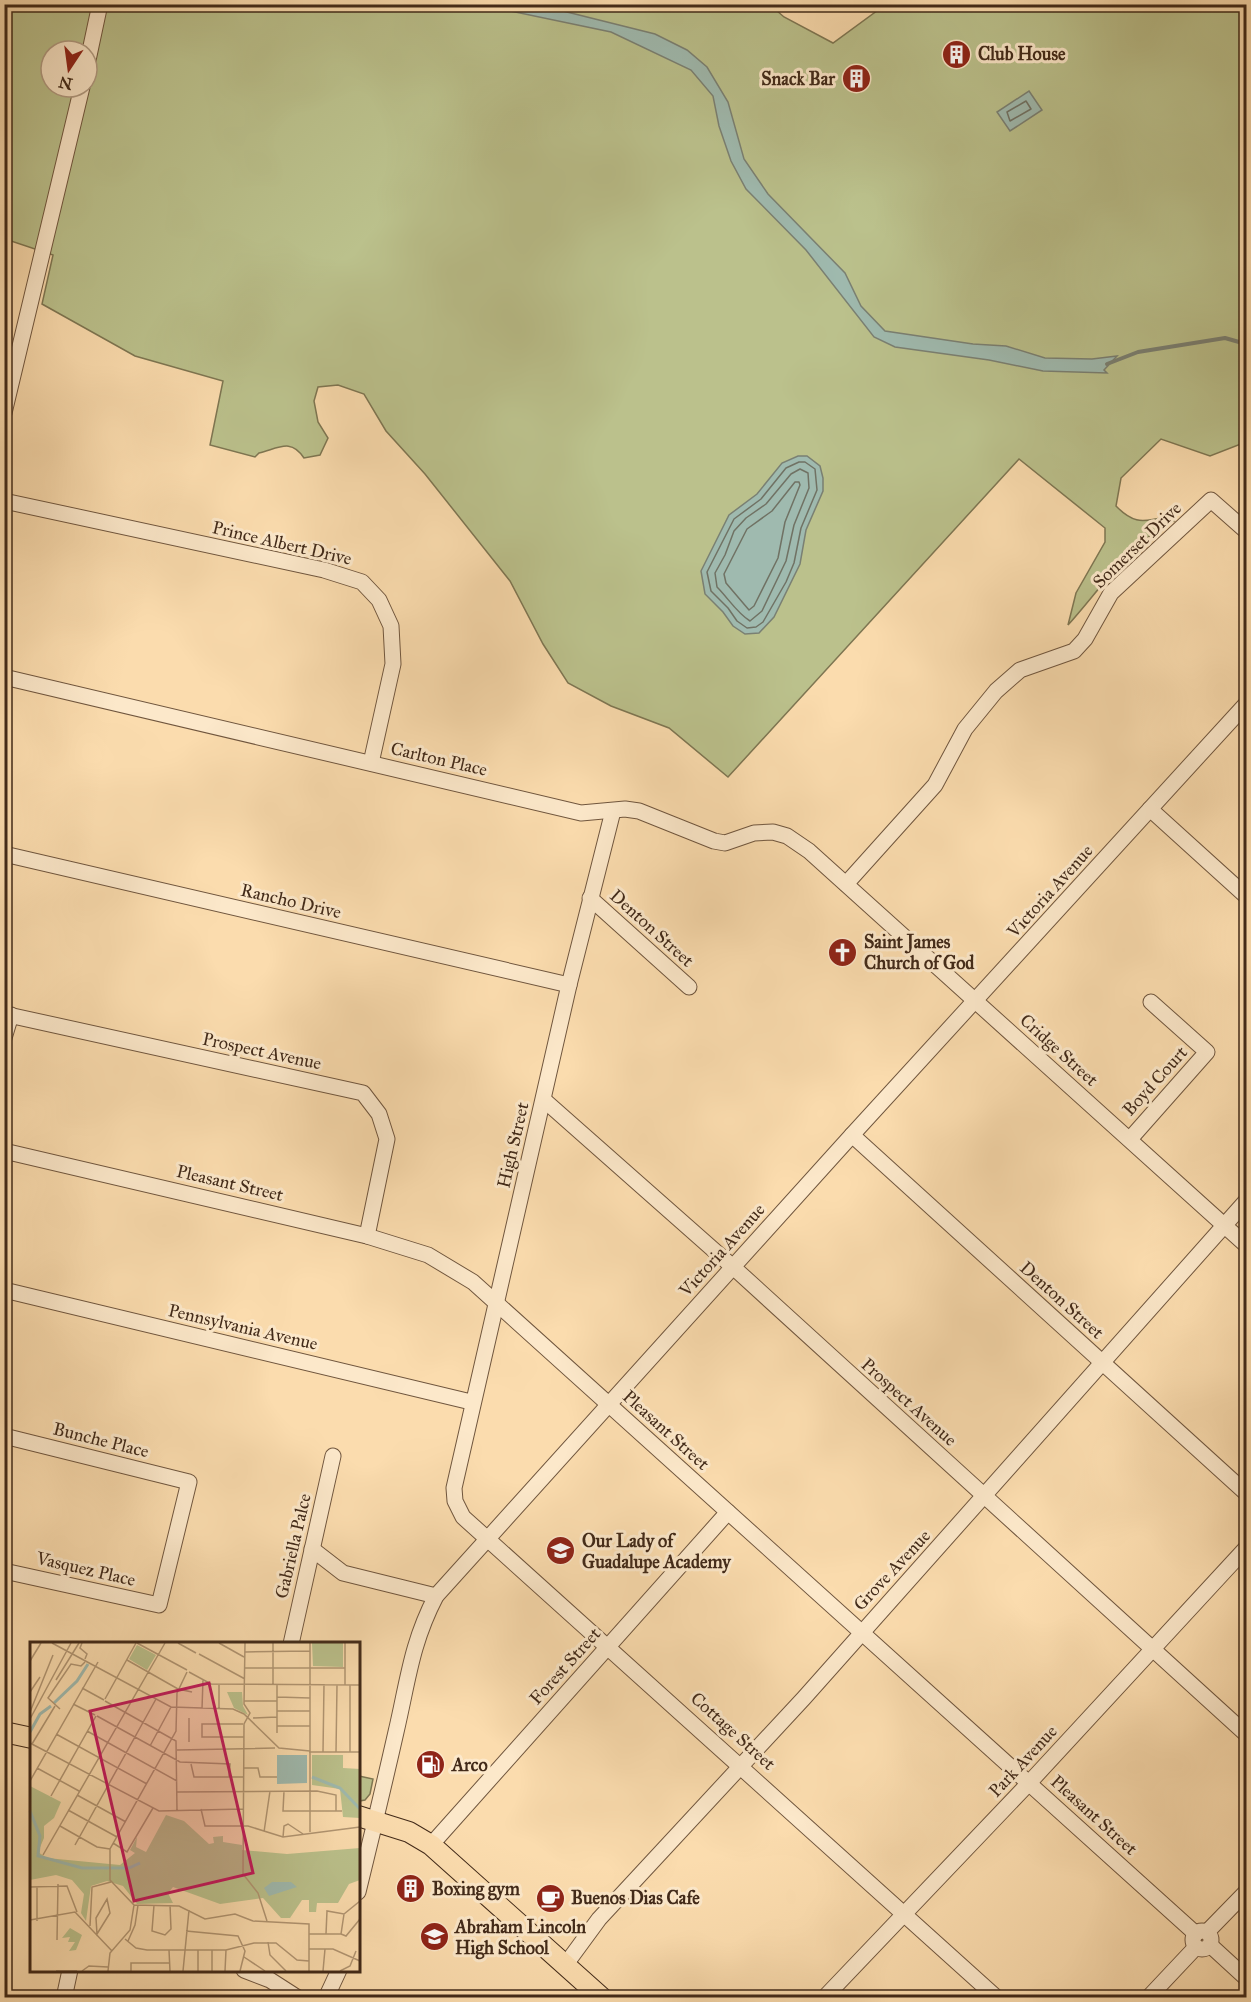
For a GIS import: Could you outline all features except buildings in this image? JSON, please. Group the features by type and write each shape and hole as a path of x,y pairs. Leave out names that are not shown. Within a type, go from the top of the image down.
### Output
{"main road":[{"path":"4,1732 30,1738"},
{"path":"367,1818 409,1832 431,1845 602,1998"}],"street":[{"path":"93,39 100,4"},
{"path":"4,413 79,99"},
{"name":"Somerset Drive","path":"846,884 935,785 965,729 996,691 1020,670 1074,651 1085,639 1112,593 1211,500 1246,531"},
{"name":"Prince Albert Drive","path":"4,501 324,570 362,582 379,600 391,626 393,664 371,763"},
{"name":"Carlton Place","path":"4,677 581,813 613,810 639,811 714,841 725,843 766,832 780,833 809,850 846,884"},
{"name":"Victoria Avenue","path":"360,1876 367,1818 397,1729 408,1667 419,1631 436,1596 852,1135 1246,704"},
{"path":"1150,809 1246,896"},
{"name":"High Street","path":"454,1488 471,1402 497,1301 569,985 613,810"},
{"name":"Rancho Drive","path":"4,854 569,985"},
{"name":"Cridge Street","path":"846,884 1246,1245"},
{"name":"Denton Street","path":"590,898 689,987"},
{"name":"Boyd Court","path":"1130,1139 1207,1052 1151,1002"},
{"path":"4,1038 8,1015"},
{"name":"Prospect Avenue","path":"8,1015 363,1093 379,1113 387,1139 367,1236"},
{"name":"Prospect Avenue","path":"544,1100 733,1267 1152,1651 1246,1734"},
{"name":"Denton Street","path":"852,1135 1246,1493"},
{"name":"Pleasant Street","path":"4,1151 367,1236 428,1255 473,1282 497,1301 609,1405 1246,1978"},
{"name":"Grove Avenue","path":"566,1964 599,1919 742,1765 984,1497 1101,1362 1246,1201"},
{"name":"Pennsylvania Avenue","path":"4,1290 471,1402"},
{"name":"Bunche Place","path":"4,1436 189,1482 159,1605"},
{"name":"Gabriella Palce","path":"291,1642 333,1456"},
{"name":"Cottage Street","path":"454,1488 455,1501 463,1517 742,1765 902,1914 997,1998"},
{"name":"Forest Street","path":"431,1845 728,1512"},
{"name":"Park Avenue","path":"824,1998 1029,1783 1246,1548"},
{"path":"312,1549 343,1572 436,1596"},
{"name":"Vasquez Place","path":"4,1570 159,1605"},
{"path":"1148,1998 1246,1892"},
{"path":"64,1998 70,1972"},
{"path":"247,1972 270,1980 298,1998"},
{"path":"326,1998 339,1972"}],"green space":[{"path":"769,4 784,17 833,43 885,5 1238,4 1246,32 1246,442 1210,456 1161,439 1121,478 1116,506 1125,514 1141,520 1160,518 1174,521 1144,540 1130,553 1068,625 1076,593 1105,542 1105,528 1019,459 728,777 669,728 611,706 568,683 543,644 510,581 425,474 386,431 364,394 338,385 318,387 314,401 318,422 328,438 320,455 304,458 294,448 284,446 259,453 255,457 210,445 223,381 135,356 42,304 53,255 5,239 5,5"},
{"path":"360,1776 373,1779 370,1794 365,1800 360,1801"}],"water":[{"path":"481,5 539,5 655,34 687,50 707,67 728,102 744,159 768,194 845,273 861,306 885,331 973,344 1006,346 1045,358 1092,359 1117,356 1104,370 1107,373 1043,371 989,360 895,347 874,337 806,250 746,189 731,161 719,126 713,96 691,70 611,32"},
{"path":"1029,91 1042,110 1010,131 997,112"},
{"path":"798,456 807,456 820,466 823,491 806,530 800,564 774,617 759,633 745,634 733,626 705,594 701,571 729,515 757,494 782,463"}],"waterway":[{"path":"1107,364 1138,352 1225,338 1246,344"}],"place":[{"name":"Club House","path":"957,54"},
{"name":"Snack Bar","path":"856,79"},
{"name":"Saint James Church of God","path":"843,952"},
{"name":"Our Lady of Guadalupe Academy","path":"561,1551"},
{"name":"Arco","path":"431,1765"},
{"name":"Boxing gym","path":"411,1889"},
{"name":"Buenos Dias Cafe","path":"550,1898"},
{"name":"Abraham Lincoln High School","path":"434,1937"}]}
